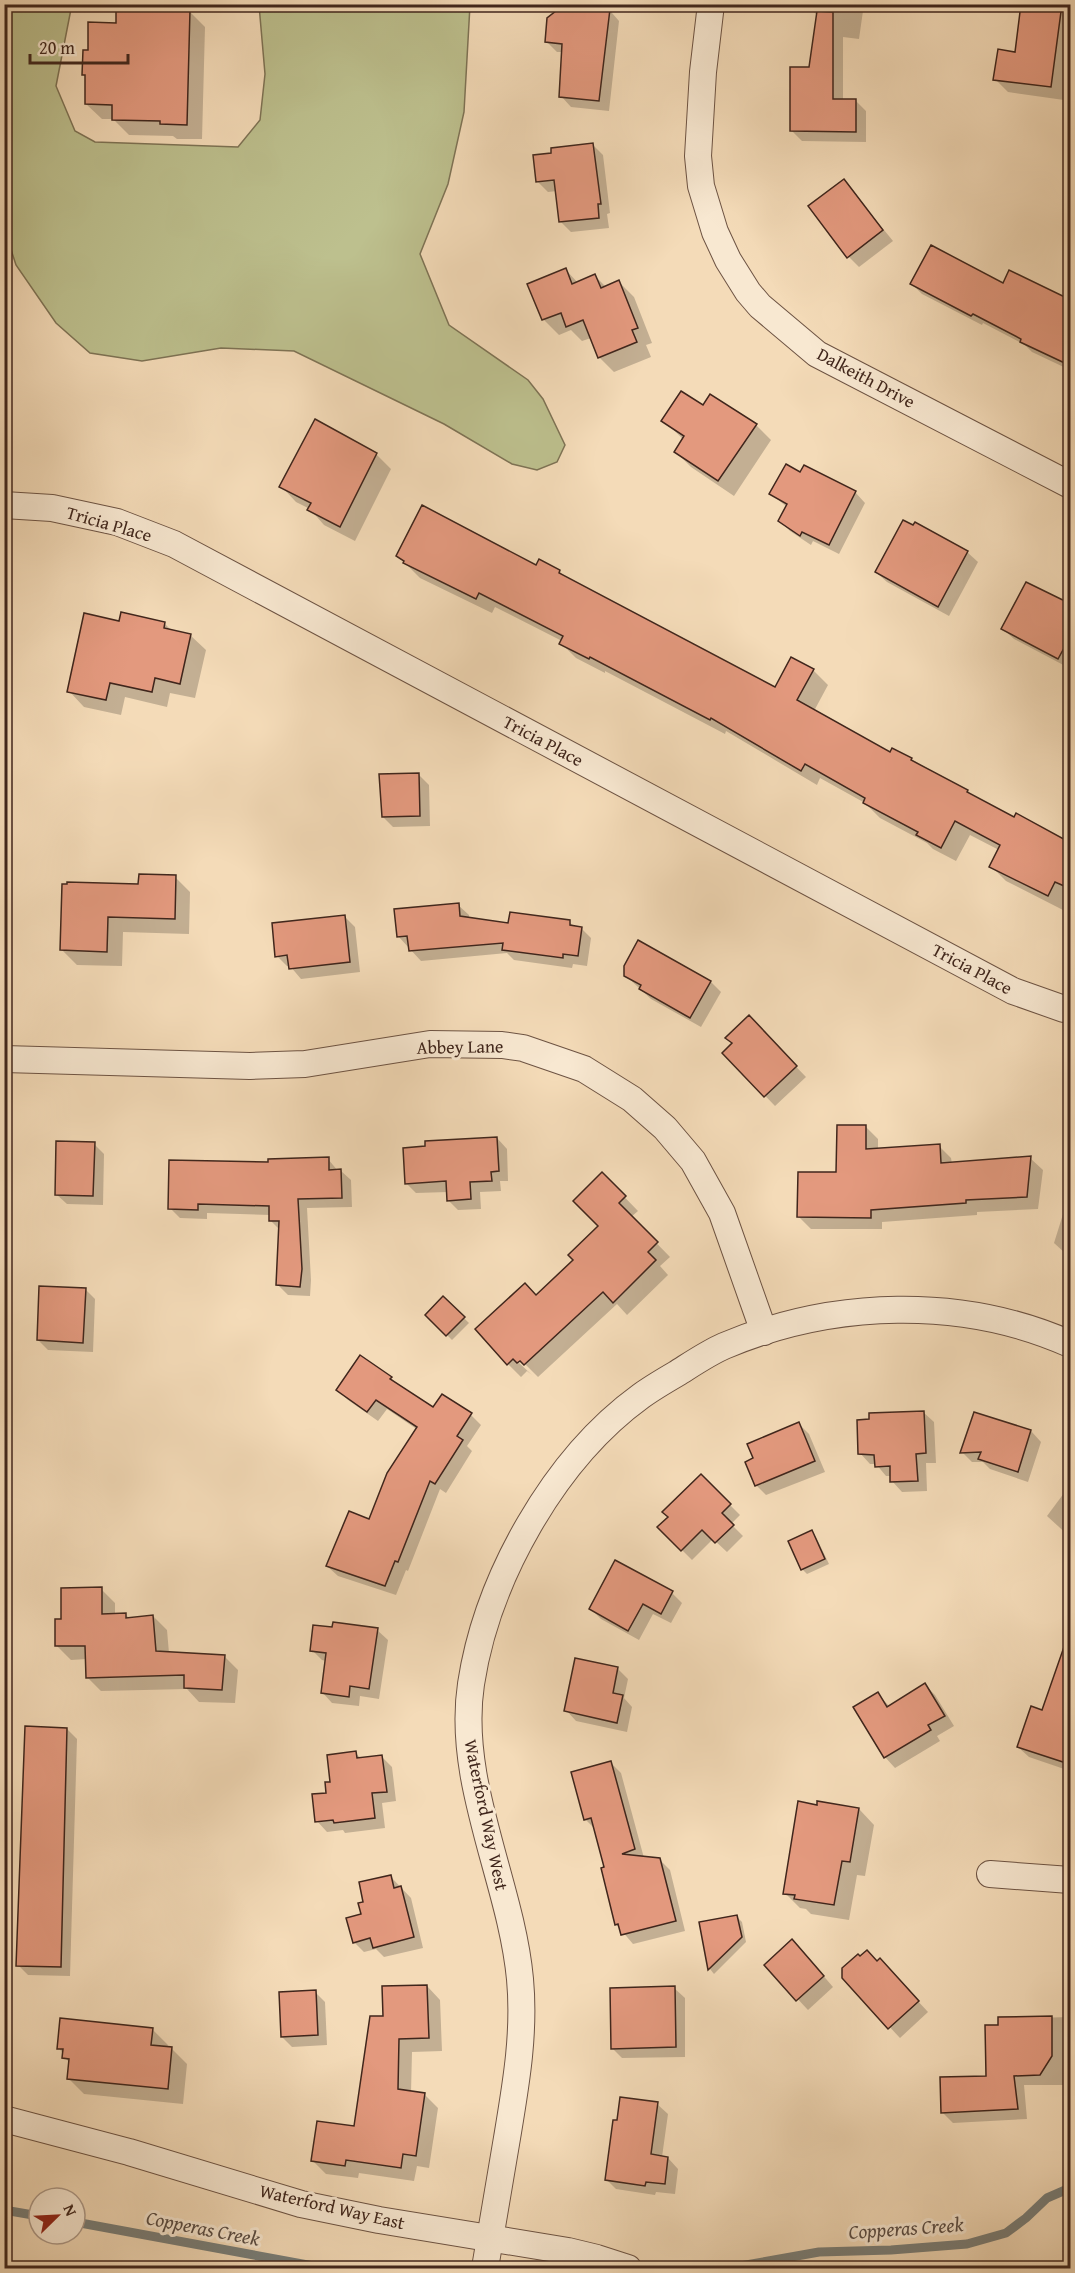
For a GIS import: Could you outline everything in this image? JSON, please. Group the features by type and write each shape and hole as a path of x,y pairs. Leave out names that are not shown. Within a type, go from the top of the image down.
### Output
{"street":[{"name":"Dalkeith Drive","path":"711,4 703,72 698,156 701,186 715,232 728,260 748,292 760,306 818,354 1071,485"},
{"name":"Tricia Place","path":"4,505 52,508 117,522 174,544 1013,991 1064,1010 1071,1008"},
{"name":"Abbey Lane","path":"4,1059 250,1066 305,1065 430,1044 502,1045 524,1048 584,1069 632,1099 665,1128 693,1161 723,1213 764,1332"},
{"name":"Waterford Way West","path":"485,2268 518,2071 522,2028 519,1977 512,1933 478,1796 469,1738 470,1686 481,1637 493,1601 513,1555 547,1496 572,1462 639,1397 723,1346 764,1332 823,1316 904,1309 986,1316 1071,1344"},
{"path":"990,1874 1071,1880"},
{"name":"Waterford Way East","path":"4,2119 129,2152 301,2204 379,2220 568,2251 628,2268"}],"green space":[{"path":"4,5 70,5 56,86 75,131 95,142 238,147 260,120 265,74 259,5 470,5 464,112 448,184 420,254 449,325 528,380 543,399 565,445 557,462 537,470 512,464 444,424 294,351 221,348 142,361 90,353 56,323 16,265 5,231"}],"building":[{"path":"565,4 610,9 599,101 559,97 562,44 545,42 547,18"},
{"path":"1021,4 1062,4 1051,87 993,80 998,49 1015,52"},
{"path":"116,8 190,10 187,125 160,124 160,121 112,120 112,105 85,104 85,75 82,75 83,50 88,50 88,22 116,23"},
{"path":"817,11 833,12 833,99 856,99 856,132 790,131 790,67 809,67"},
{"path":"593,143 601,204 598,204 599,218 559,222 554,180 536,182 533,155 551,153 551,148"},
{"path":"844,179 883,230 847,258 808,206"},
{"path":"931,245 1003,283 1009,270 1071,300 1071,366 1020,342 1021,339 973,314 971,316 910,284"},
{"path":"566,268 572,284 595,274 601,288 619,280 638,328 632,330 637,342 598,358 583,320 566,327 561,313 542,320 527,284"},
{"path":"681,391 703,405 710,394 757,424 718,481 674,452 684,436 661,421"},
{"path":"315,419 377,453 340,527 307,510 311,503 279,487"},
{"path":"786,464 800,472 804,465 856,491 829,545 802,532 800,536 778,521 787,504 769,494"},
{"path":"422,505 536,565 539,559 560,570 559,573 775,687 791,657 814,669 797,700 890,752 892,748 912,758 911,760 1014,817 1016,813 1071,843 1071,889 1055,882 1048,896 989,867 1000,845 955,821 941,848 916,835 918,832 863,803 865,798 805,764 801,771 711,718 710,720 590,657 589,659 559,644 563,636 479,593 476,599 403,563 404,561 396,556"},
{"path":"903,520 913,525 915,522 968,551 938,607 875,572"},
{"path":"1026,582 1071,604 1071,635 1058,659 1001,629"},
{"path":"121,612 165,622 164,628 191,634 180,684 155,678 152,692 110,683 106,700 67,692 84,613 119,621"},
{"path":"419,773 420,816 382,817 379,774"},
{"path":"139,874 176,875 175,919 108,917 107,952 60,950 62,884 67,884 67,882 138,884"},
{"path":"459,903 460,916 508,923 510,912 570,920 570,925 582,927 578,956 563,954 563,958 502,950 503,943 409,951 407,936 397,937 394,909"},
{"path":"345,915 350,962 289,969 287,955 275,957 272,923"},
{"path":"638,940 711,981 690,1018 639,989 641,985 624,976 624,966"},
{"path":"749,1015 797,1066 764,1097 722,1053 732,1043 725,1038"},
{"path":"837,1125 866,1125 866,1149 940,1144 941,1163 1031,1156 1027,1197 966,1200 966,1203 871,1210 871,1218 797,1217 798,1172 836,1172"},
{"path":"497,1137 499,1171 491,1172 492,1181 470,1182 471,1199 447,1201 446,1181 405,1184 403,1148 425,1146 425,1141"},
{"path":"56,1141 95,1142 93,1196 55,1195"},
{"path":"329,1157 329,1170 341,1169 342,1198 298,1199 302,1269 300,1287 276,1285 279,1221 269,1221 269,1206 198,1204 198,1210 168,1209 169,1160 268,1162 268,1159"},
{"path":"602,1172 626,1196 619,1203 658,1242 648,1252 656,1260 613,1303 603,1292 524,1365 513,1359 507,1365 475,1329 525,1283 536,1295 573,1260 568,1255 598,1226 573,1201"},
{"path":"39,1286 86,1288 83,1343 37,1340"},
{"path":"443,1296 465,1317 446,1336 425,1315"},
{"path":"360,1355 392,1377 390,1379 433,1407 442,1394 472,1413 457,1436 463,1440 435,1484 430,1481 398,1562 395,1561 385,1586 326,1566 349,1511 369,1519 387,1473 417,1427 376,1400 367,1412 336,1390"},
{"path":"924,1411 926,1453 916,1454 918,1481 890,1482 890,1466 875,1467 874,1455 858,1454 857,1420 869,1419 869,1413"},
{"path":"974,1412 1031,1430 1018,1472 978,1459 981,1452 960,1453"},
{"path":"799,1422 815,1461 755,1486 745,1462 753,1458 747,1444"},
{"path":"701,1474 731,1504 722,1513 734,1525 715,1543 702,1530 681,1551 657,1527 668,1517 662,1512"},
{"path":"812,1530 825,1559 801,1570 788,1541"},
{"path":"615,1560 673,1591 661,1614 643,1604 628,1631 589,1609"},
{"path":"102,1587 102,1614 126,1613 126,1618 153,1615 156,1651 225,1655 222,1690 184,1688 184,1675 86,1678 85,1646 55,1646 55,1619 61,1619 61,1588"},
{"path":"333,1622 378,1628 369,1689 350,1686 349,1697 321,1693 326,1653 310,1651 313,1625 332,1627"},
{"path":"1066,1641 1071,1642 1071,1749 1066,1763 1017,1747 1031,1706 1042,1710"},
{"path":"575,1658 618,1667 613,1693 623,1695 617,1723 564,1711"},
{"path":"925,1683 945,1716 928,1725 931,1730 884,1758 853,1707 878,1692 887,1707"},
{"path":"25,1726 67,1728 61,1967 16,1966"},
{"path":"356,1751 357,1758 382,1755 387,1792 372,1793 375,1818 334,1823 333,1820 315,1822 312,1794 326,1793 325,1782 330,1782 327,1755"},
{"path":"611,1761 635,1849 622,1854 660,1858 676,1921 621,1935 618,1924 615,1925 601,1868 604,1867 591,1818 584,1820 571,1772"},
{"path":"798,1801 817,1805 817,1801 859,1808 850,1862 842,1861 834,1905 794,1899 795,1895 783,1894"},
{"path":"391,1875 394,1888 401,1886 414,1937 373,1948 370,1938 353,1943 346,1918 361,1914 358,1903 363,1902 359,1882"},
{"path":"737,1915 742,1937 708,1970 699,1922"},
{"path":"792,1939 824,1976 796,2001 764,1965"},
{"path":"867,1950 877,1961 880,1958 919,2001 888,2029 842,1978 842,1968 858,1954 860,1956"},
{"path":"427,1985 429,2038 399,2039 398,2089 425,2093 416,2156 403,2154 401,2168 346,2160 345,2166 311,2161 317,2121 354,2126 370,2016 383,2016 382,1986"},
{"path":"675,1986 676,2047 611,2049 610,1988"},
{"path":"316,1990 318,2035 281,2037 279,1992"},
{"path":"1052,2016 1052,2056 1040,2075 1014,2076 1018,2109 941,2113 940,2077 986,2076 985,2025 998,2025 998,2017"},
{"path":"60,2018 153,2028 151,2045 172,2047 168,2089 67,2079 69,2059 62,2058 63,2049 57,2049"},
{"path":"620,2097 658,2102 651,2154 668,2157 665,2184 646,2182 645,2186 605,2180 613,2120 617,2120"}],"waterway":[{"name":"Copperas Creek","path":"729,2268 819,2252 891,2250 967,2244 1006,2233 1047,2198 1070,2188"},
{"name":"Copperas Creek","path":"4,2210 27,2214"},
{"name":"Copperas Creek","path":"87,2224 324,2268"}]}
